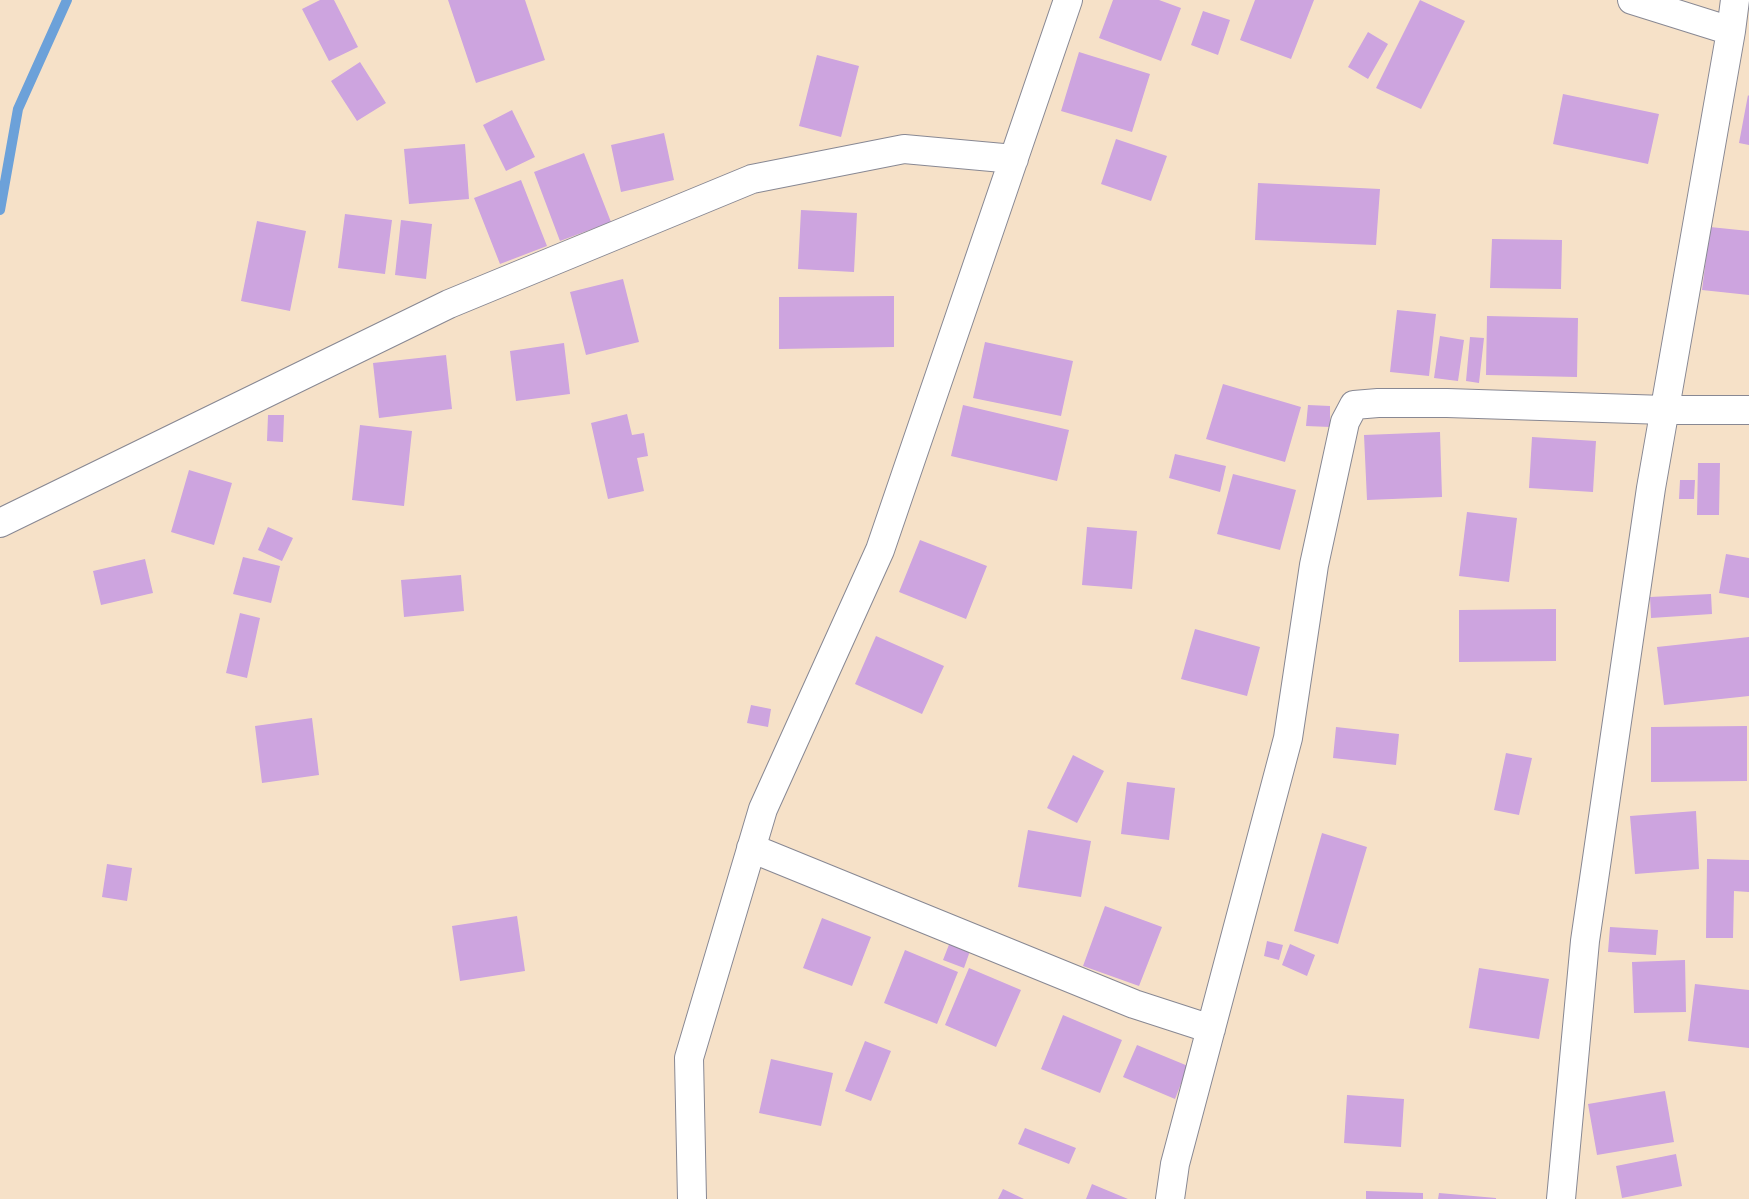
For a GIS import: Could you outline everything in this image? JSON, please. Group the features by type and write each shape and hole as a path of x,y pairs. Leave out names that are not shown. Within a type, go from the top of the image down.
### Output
{"street":[{"path":"692,1199 689,1058 763,809 880,550 1068,0"},
{"path":"1632,0 1736,50"},
{"path":"1561,1199 1585,941 1651,488 1736,50 1735,0"},
{"path":"0,523 449,304 752,179 904,149 1014,159"},
{"path":"1170,1199 1175,1164 1288,738 1314,565 1345,422 1354,405 1447,403 1665,410 1749,410"},
{"path":"751,848 1134,1004 1211,1029"}],"building":[{"path":"320,0 334,0 358,47 329,61 302,9"},
{"path":"448,0 525,0 545,60 476,83"},
{"path":"1113,0 1159,0 1181,8 1161,61 1099,38"},
{"path":"1255,0 1314,0 1291,59 1240,40"},
{"path":"1420,0 1465,21 1421,109 1376,88"},
{"path":"1203,11 1230,20 1218,55 1191,45"},
{"path":"1368,32 1388,44 1368,79 1348,67"},
{"path":"1079,52 1150,74 1132,132 1061,111"},
{"path":"817,55 859,66 841,137 799,126"},
{"path":"360,62 386,103 357,121 331,81"},
{"path":"1563,94 1659,114 1648,164 1553,144"},
{"path":"1749,96 1749,145 1739,143"},
{"path":"512,110 535,157 506,171 483,125"},
{"path":"664,133 674,180 621,192 611,145"},
{"path":"1116,139 1167,156 1151,201 1101,184"},
{"path":"465,144 469,199 409,204 404,149"},
{"path":"584,153 611,222 560,241 534,172"},
{"path":"521,180 547,246 500,264 474,198"},
{"path":"1258,183 1380,189 1376,245 1255,240"},
{"path":"801,210 857,213 854,272 798,269"},
{"path":"345,214 392,220 385,274 338,268"},
{"path":"401,220 432,224 426,279 395,275"},
{"path":"257,221 306,231 290,311 241,301"},
{"path":"1710,227 1749,231 1749,295 1702,290"},
{"path":"1492,239 1562,240 1561,289 1490,288"},
{"path":"623,279 639,342 586,355 570,292"},
{"path":"894,296 894,347 779,349 779,297"},
{"path":"1397,310 1436,314 1429,376 1390,372"},
{"path":"1487,316 1578,318 1577,377 1486,375"},
{"path":"1440,336 1464,340 1458,381 1434,378"},
{"path":"1470,337 1484,338 1479,383 1466,381"},
{"path":"985,342 1073,361 1061,416 973,398"},
{"path":"564,343 570,394 516,401 510,351"},
{"path":"446,355 452,409 379,418 373,363"},
{"path":"1223,384 1301,407 1285,462 1206,439"},
{"path":"963,405 1069,430 1057,481 951,456"},
{"path":"1308,405 1330,406 1330,427 1306,426"},
{"path":"627,414 632,435 644,433 648,456 637,458 644,491 608,499 591,423"},
{"path":"268,415 284,415 283,442 267,441"},
{"path":"360,425 412,431 404,506 352,500"},
{"path":"1440,432 1442,497 1367,500 1364,435"},
{"path":"1532,437 1596,441 1593,492 1529,488"},
{"path":"1175,454 1226,466 1220,492 1169,478"},
{"path":"1698,463 1720,463 1719,515 1697,515"},
{"path":"189,470 232,483 214,545 171,532"},
{"path":"1233,474 1296,490 1280,550 1217,534"},
{"path":"1680,480 1695,480 1694,499 1679,499"},
{"path":"1467,512 1517,518 1509,582 1459,576"},
{"path":"268,527 293,538 282,561 258,550"},
{"path":"1087,527 1137,531 1132,589 1082,585"},
{"path":"920,540 987,566 966,619 899,592"},
{"path":"1726,554 1749,558 1749,598 1719,593"},
{"path":"243,557 280,566 271,603 233,594"},
{"path":"145,559 153,593 101,605 93,571"},
{"path":"461,575 464,611 404,617 401,580"},
{"path":"1711,594 1712,614 1651,618 1650,597"},
{"path":"1556,609 1556,661 1459,662 1459,610"},
{"path":"240,613 260,618 247,678 226,673"},
{"path":"1195,629 1260,647 1247,696 1181,679"},
{"path":"876,636 944,666 922,714 855,684"},
{"path":"1749,637 1749,696 1664,705 1657,647"},
{"path":"751,705 771,709 768,727 747,723"},
{"path":"312,718 319,775 262,783 255,726"},
{"path":"1747,726 1747,781 1651,782 1651,727"},
{"path":"1336,727 1399,734 1396,765 1333,758"},
{"path":"1506,753 1532,758 1519,815 1494,810"},
{"path":"1073,755 1104,771 1077,823 1047,808"},
{"path":"1127,782 1175,788 1169,840 1121,834"},
{"path":"1696,811 1699,869 1635,874 1630,816"},
{"path":"1028,830 1091,841 1081,897 1018,887"},
{"path":"1322,833 1367,847 1338,944 1294,931"},
{"path":"1707,859 1749,860 1749,892 1734,891 1733,938 1706,938"},
{"path":"107,864 132,868 127,901 102,897"},
{"path":"1105,906 1162,927 1139,986 1083,966"},
{"path":"517,916 525,971 460,981 452,926"},
{"path":"822,918 871,937 852,986 803,968"},
{"path":"1610,927 1658,930 1656,955 1608,952"},
{"path":"1267,941 1283,945 1279,960 1264,956"},
{"path":"950,942 970,951 964,968 943,960"},
{"path":"1290,944 1315,955 1307,976 1282,965"},
{"path":"905,950 958,972 937,1024 884,1003"},
{"path":"1685,960 1686,1012 1634,1013 1632,962"},
{"path":"969,968 1021,990 996,1047 945,1025"},
{"path":"1479,968 1549,979 1539,1039 1469,1028"},
{"path":"1695,984 1749,990 1749,1048 1688,1041"},
{"path":"1063,1015 1122,1040 1100,1093 1041,1069"},
{"path":"865,1041 891,1051 871,1101 845,1091"},
{"path":"1137,1045 1188,1066 1175,1099 1123,1077"},
{"path":"771,1059 833,1073 821,1126 759,1113"},
{"path":"1665,1091 1674,1142 1597,1155 1588,1104"},
{"path":"1347,1095 1404,1099 1401,1147 1344,1143"},
{"path":"1025,1128 1076,1148 1069,1164 1018,1144"},
{"path":"1676,1154 1682,1186 1622,1198 1616,1166"},
{"path":"1092,1184 1128,1199 1086,1199"},
{"path":"1003,1189 1024,1199 998,1199"},
{"path":"1366,1191 1423,1193 1423,1199 1366,1199"},
{"path":"1439,1193 1496,1198 1496,1199 1438,1199"}],"waterway":[{"path":"0,210 18,109 67,0"}]}
